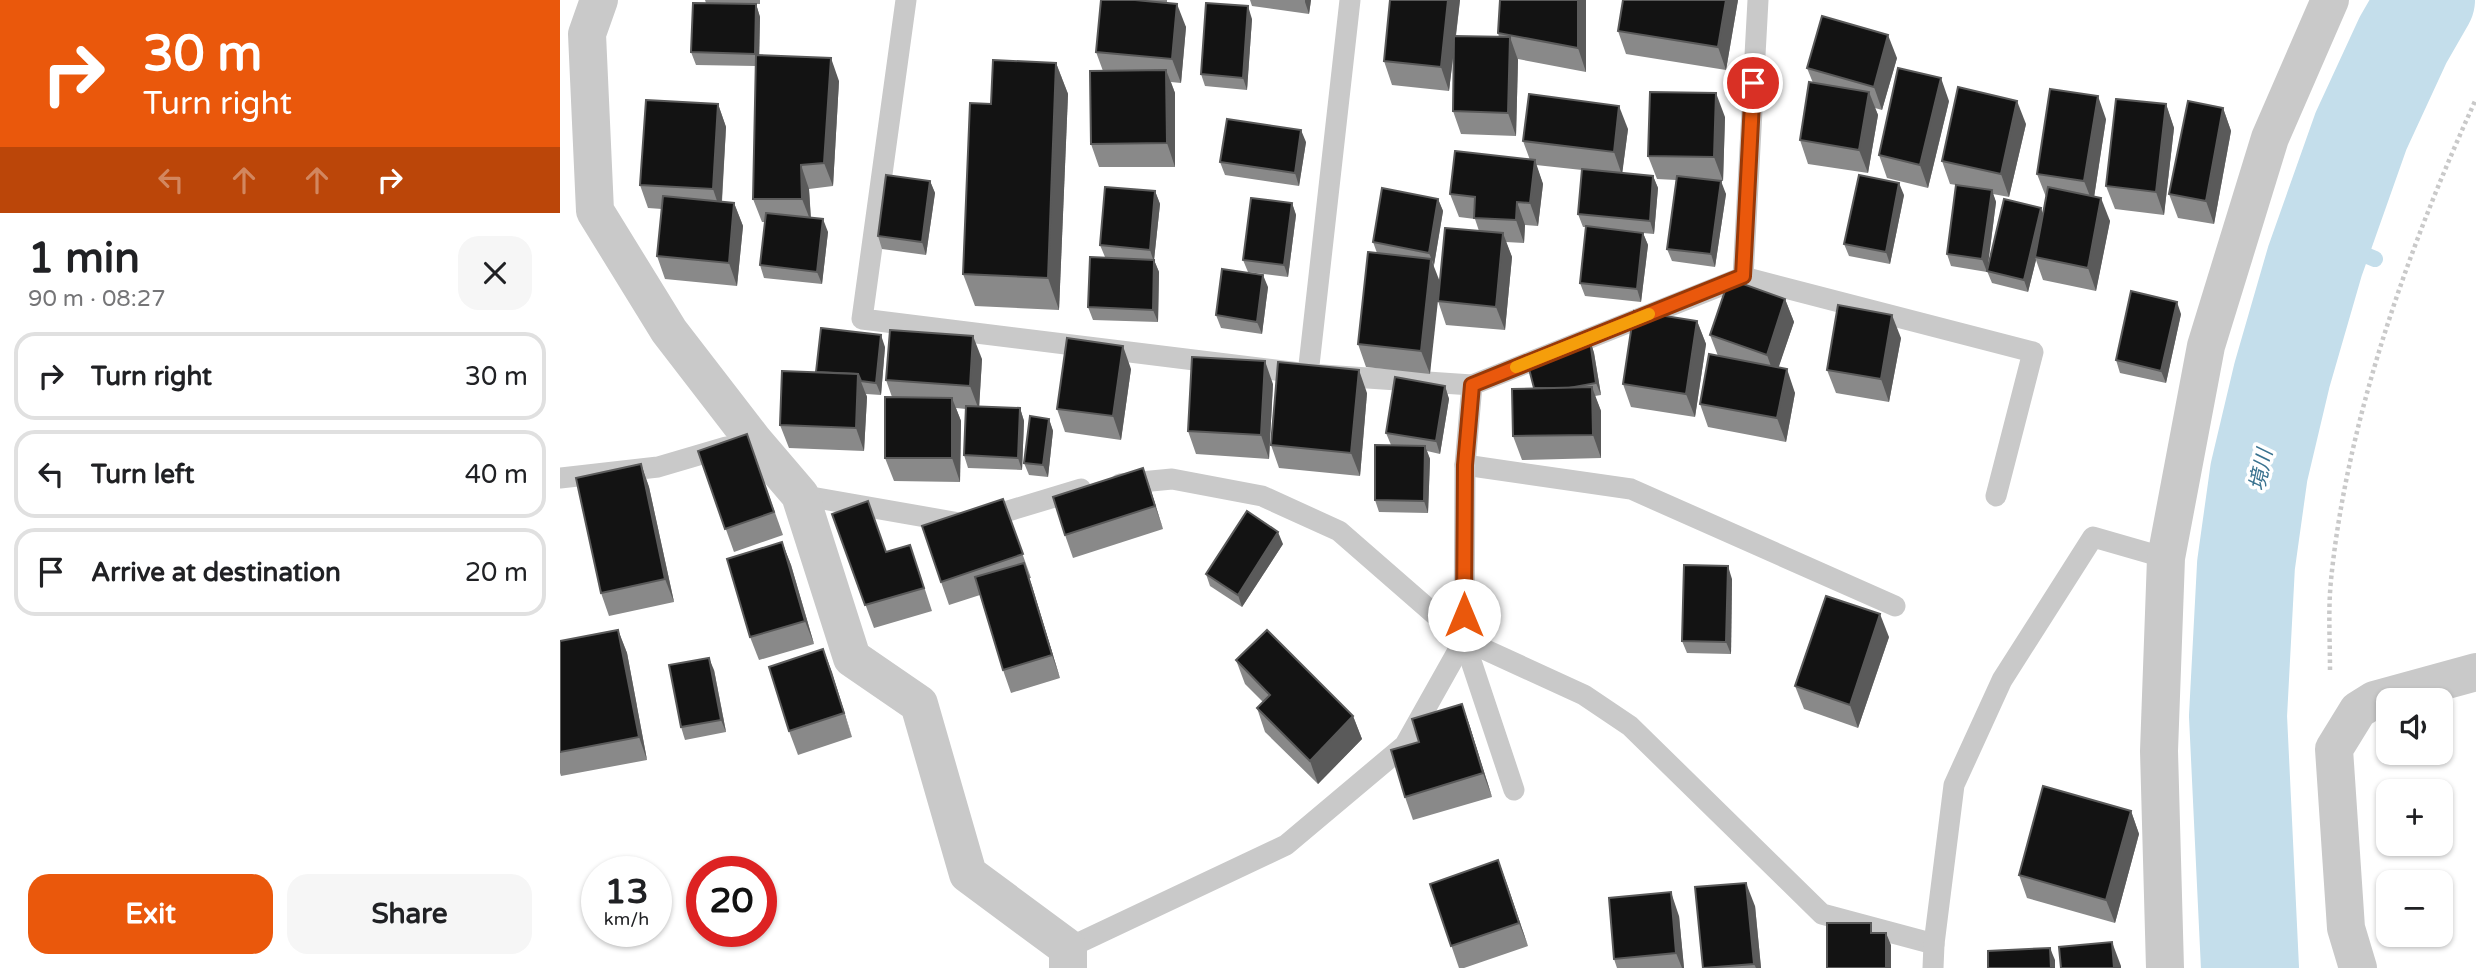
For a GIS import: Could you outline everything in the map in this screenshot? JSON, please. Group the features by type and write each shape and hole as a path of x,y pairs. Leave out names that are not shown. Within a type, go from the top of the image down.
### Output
{"street":[{"path":"599,0 587,34 595,211 669,331 753,440 800,495 852,658 919,704 968,874 1068,958"},
{"path":"2165,968 2159,751 2166,558 2206,346 2270,138 2330,0"},
{"path":"2358,968 2346,928 2334,749 2358,710 2375,699 2476,672"}],"lane":[{"path":"906,0 862,319 1308,374 1472,385 1743,276 2033,352 1996,496"},
{"path":"1308,374 1350,0"},
{"path":"1743,276 1758,0"},
{"path":"1472,385 1465,465 1464,640 1514,790"},
{"path":"560,478 657,467 753,440"},
{"path":"1465,465 1631,489 1895,606"},
{"path":"800,495 965,524 1104,485 1172,479 1262,496 1339,531 1464,640 1584,695 1630,726 1822,914 1934,944"},
{"path":"1933,968 1954,785 2002,680 2093,537 2166,558"},
{"path":"1068,958 1286,845 1405,745 1464,640"}],"path":[{"path":"2334,749 2330,671 2331,583 2340,512 2378,356 2406,271 2455,145 2476,99"}],"building":[{"path":"1101,0 1177,4 1172,59 1096,52"},
{"path":"1390,0 1448,0 1441,67 1384,61"},
{"path":"1500,0 1578,0 1578,48 1498,33"},
{"path":"1623,0 1726,0 1718,47 1618,31"},
{"path":"693,3 756,4 755,54 691,52"},
{"path":"1206,3 1248,6 1243,78 1201,74"},
{"path":"1822,16 1888,35 1874,87 1807,68"},
{"path":"1454,36 1510,37 1508,113 1453,111"},
{"path":"756,55 831,58 824,163 801,165 802,199 753,199"},
{"path":"993,60 1056,63 1048,278 963,274 970,103 991,104"},
{"path":"1898,68 1941,78 1920,165 1879,155"},
{"path":"1166,70 1167,143 1091,144 1090,71"},
{"path":"1809,82 1869,92 1859,150 1800,140"},
{"path":"1958,87 2017,101 2001,174 1942,161"},
{"path":"2050,89 2098,96 2084,181 2037,174"},
{"path":"1650,92 1716,93 1714,157 1648,156"},
{"path":"1529,94 1619,106 1614,152 1523,141"},
{"path":"2116,99 2166,104 2156,192 2106,186"},
{"path":"646,100 718,104 713,189 640,185"},
{"path":"2188,101 2223,108 2206,201 2169,194"},
{"path":"1227,119 1301,130 1295,173 1220,162"},
{"path":"1455,151 1535,160 1530,203 1517,202 1516,220 1474,218 1475,197 1450,194"},
{"path":"1582,169 1653,176 1650,221 1578,214"},
{"path":"886,175 930,181 922,242 878,236"},
{"path":"1859,175 1899,183 1886,252 1844,244"},
{"path":"1677,176 1721,181 1711,254 1667,249"},
{"path":"1956,185 1992,190 1982,259 1947,254"},
{"path":"1105,187 1155,191 1150,250 1100,245"},
{"path":"2048,187 2101,198 2088,268 2035,257"},
{"path":"1382,188 1438,199 1429,253 1373,242"},
{"path":"663,196 734,203 729,263 657,256"},
{"path":"1251,198 1292,203 1284,265 1243,260"},
{"path":"2004,199 2041,208 2024,280 1987,271"},
{"path":"766,213 823,219 817,272 760,265"},
{"path":"1586,226 1643,233 1637,289 1580,283"},
{"path":"1445,228 1503,233 1496,307 1438,301"},
{"path":"1368,252 1431,259 1421,351 1358,344"},
{"path":"1090,257 1154,260 1153,310 1088,307"},
{"path":"1222,269 1263,275 1257,322 1216,315"},
{"path":"1729,279 1785,299 1767,355 1710,335"},
{"path":"2131,291 2177,302 2161,371 2116,360"},
{"path":"1838,305 1892,315 1881,379 1827,370"},
{"path":"1634,311 1697,321 1686,394 1623,384"},
{"path":"821,328 881,335 876,383 861,381 858,374 816,372"},
{"path":"890,330 973,336 970,386 886,380"},
{"path":"1067,338 1123,346 1113,416 1057,409"},
{"path":"1590,340 1596,383 1569,388 1534,388 1528,365 1557,358 1556,346"},
{"path":"1709,354 1787,369 1777,418 1700,404"},
{"path":"1192,357 1265,361 1261,435 1188,431"},
{"path":"1278,362 1359,370 1351,453 1271,445"},
{"path":"782,371 858,374 856,428 780,425"},
{"path":"1395,377 1445,386 1436,441 1386,433"},
{"path":"1592,387 1593,435 1513,436 1512,389"},
{"path":"885,397 952,398 952,458 885,458"},
{"path":"966,406 1020,408 1018,458 964,455"},
{"path":"1030,416 1049,419 1043,465 1024,463"},
{"path":"747,434 774,512 725,529 698,451"},
{"path":"1375,445 1425,446 1424,501 1375,500"},
{"path":"641,464 665,579 601,593 576,478"},
{"path":"1143,468 1155,506 1065,535 1053,497"},
{"path":"1003,499 1023,554 941,582 922,526"},
{"path":"868,501 886,552 910,545 924,588 865,605 832,514"},
{"path":"1247,511 1278,532 1238,595 1206,574"},
{"path":"782,542 805,621 750,637 727,559"},
{"path":"1024,563 1052,655 1003,670 975,577"},
{"path":"1684,565 1728,566 1726,642 1682,641"},
{"path":"1826,596 1880,614 1850,705 1795,686"},
{"path":"618,630 639,737 560,752 560,641"},
{"path":"1267,630 1353,716 1310,761 1257,708 1270,695 1236,660"},
{"path":"823,649 844,713 789,731 769,667"},
{"path":"709,658 721,720 681,727 669,665"},
{"path":"1462,704 1483,773 1405,797 1391,750 1419,742 1412,719"},
{"path":"2043,786 2131,811 2106,900 2019,875"},
{"path":"1498,860 1519,923 1451,946 1430,884"},
{"path":"1746,883 1754,964 1703,968 1695,887"},
{"path":"1671,892 1676,953 1614,959 1609,898"},
{"path":"1827,923 1871,923 1871,933 1886,933 1886,968 1827,968"},
{"path":"2112,942 2114,968 2061,968 2059,947"},
{"path":"2050,948 2051,968 1988,968 1988,951"}],"waterway":[{"name":"境川","path":"2250,968 2238,716 2246,565 2259,472 2282,375 2315,261 2361,131 2403,40 2426,0"},
{"path":"2324,238 2375,259"}],"slow traffic":[{"path":"1516,367 1649,314"}],"route":[{"path":"1464,615 1465,465 1472,385 1743,276 1753,83"}]}
